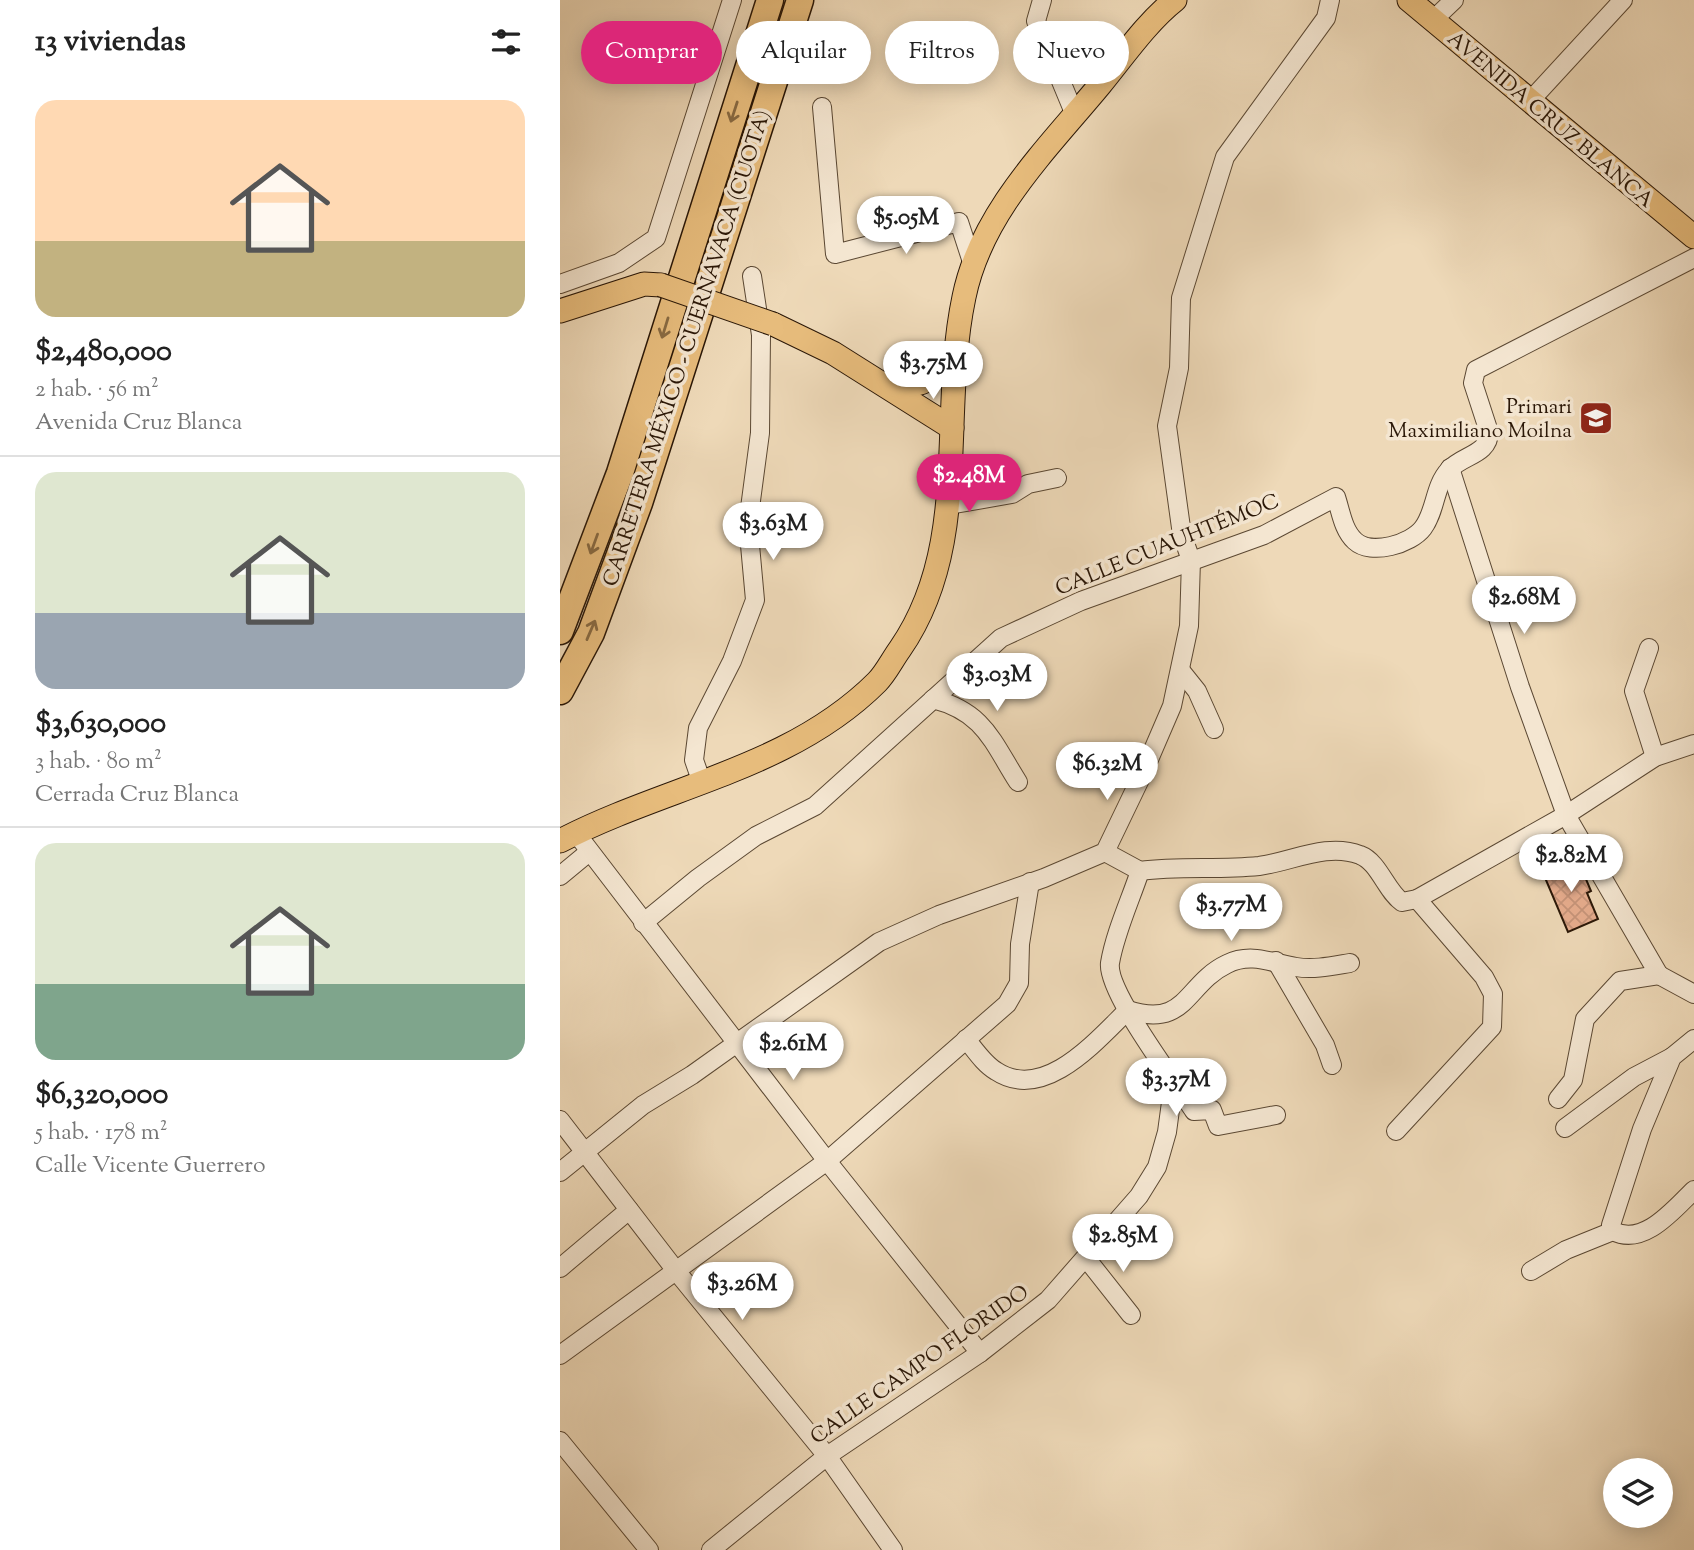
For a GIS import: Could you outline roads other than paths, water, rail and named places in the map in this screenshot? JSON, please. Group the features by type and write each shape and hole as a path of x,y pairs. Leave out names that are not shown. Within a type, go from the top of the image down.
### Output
{"highway":[{"name":"CARRETERA MÉXICO - CUERNAVACA (CUOTA)","path":"560,631 620,473 770,0"},
{"name":"CARRETERA MÉXICO - CUERNAVACA (CUOTA)","path":"560,691 591,633 639,503 800,0"}],"main road":[{"path":"568,837 769,756 829,723 878,680 909,635 934,585 949,505 956,355 964,297 973,265 989,229 1033,165 1175,0"},
{"name":"AVENIDA CRUZ BLANCA","path":"1409,0 1694,237"},
{"path":"560,312 644,284 661,285 833,353 952,428"},
{"path":"887,385 915,386 935,376 956,355"}],"street":[{"path":"560,284 619,263 656,238 732,0"},
{"path":"1042,0 1036,21 1075,115"},
{"path":"560,1172 643,1105 692,1075 879,942 939,915 1104,852 1144,771 1171,706 1189,626 1191,560 1182,535 1167,425 1179,368 1181,298 1225,157 1326,18 1330,0"},
{"path":"1433,20 1454,0"},
{"path":"1530,101 1623,0"},
{"path":"822,107 835,254 960,222 973,265"},
{"path":"1694,258 1476,370 1473,383 1489,440 1484,448 1450,468 1520,687 1566,815 1659,975 1694,994"},
{"path":"702,783 694,760 698,728 732,661 755,600 748,523 760,433 767,329 752,276"},
{"name":"CALLE CUAUHTÉMOC","path":"643,923 698,878 756,836 815,806 894,738 1001,638 1081,601 1264,535 1336,497 1346,529 1356,542 1366,546 1396,545 1413,538 1424,527 1440,485 1450,468"},
{"path":"949,505 1012,494 1028,484 1057,478"},
{"path":"1649,648 1634,691 1655,757"},
{"path":"1181,671 1197,691 1214,729"},
{"path":"933,699 957,705 979,720 1018,782"},
{"path":"1104,852 1140,871 1258,866 1339,851 1362,855 1402,902 1417,899 1566,815 1655,757 1694,744"},
{"path":"568,837 589,852 738,1041 827,1161 980,1353"},
{"path":"560,876 589,852"},
{"path":"1140,871 1110,966 1114,988 1194,1111 1212,1110 1218,1126 1276,1115"},
{"path":"560,1355 827,1161 1007,1004 1019,982 1020,944 1030,881"},
{"path":"1396,1131 1492,1027 1493,994 1484,977 1417,899"},
{"path":"1128,1010 1147,1016 1161,1016 1181,1006 1206,979 1227,964 1254,958 1297,967 1350,963"},
{"path":"1276,961 1325,1045 1332,1065"},
{"path":"1558,1099 1573,1080 1585,1019 1620,981 1659,975"},
{"path":"966,1040 993,1070 1007,1077 1042,1078 1061,1069 1128,1010"},
{"path":"1565,1128 1634,1077 1672,1057 1694,1038"},
{"path":"1672,1057 1642,1129 1611,1225 1613,1231 1619,1234 1653,1228 1694,1190"},
{"name":"CALLE CAMPO FLORIDO","path":"712,1550 827,1456 980,1353 1048,1300 1139,1196 1157,1167 1167,1132 1174,1080"},
{"path":"560,1120 677,1272 827,1456 893,1550"},
{"path":"560,1268 629,1210"},
{"path":"1531,1271 1566,1250 1613,1231"},
{"path":"1086,1258 1131,1315"},
{"path":"560,1441 649,1550"}],"place":[{"name":"Primari Maximiliano Moilna","path":"1596,418"}]}
